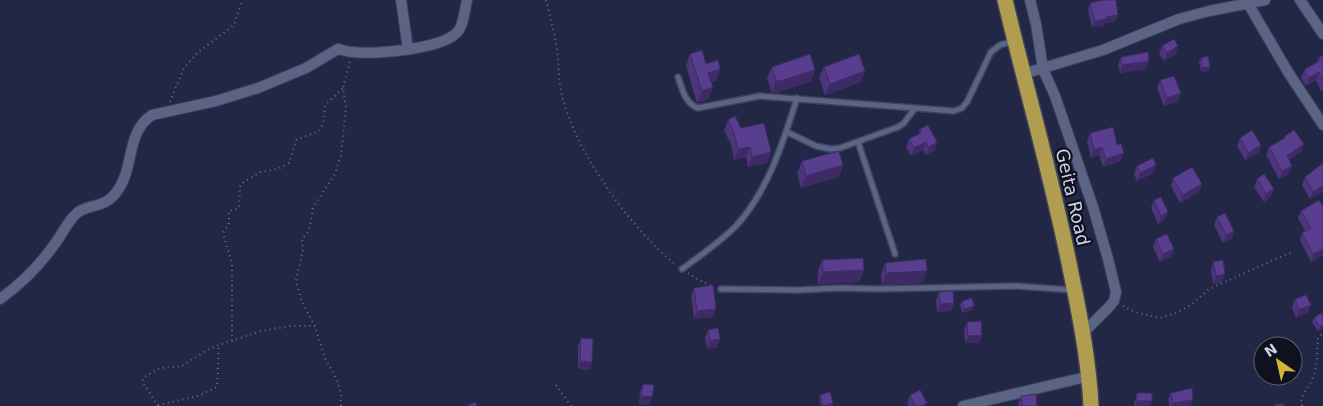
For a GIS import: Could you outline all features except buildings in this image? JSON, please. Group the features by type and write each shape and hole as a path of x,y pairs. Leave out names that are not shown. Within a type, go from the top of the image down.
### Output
{"highway":[{"name":"Geita Road","path":"1005,0 1054,194 1075,290 1090,376 1091,406"}],"street":[{"path":"401,0 408,49"},
{"path":"0,299 21,284 35,269 76,213 101,205 119,190 125,176 133,143 142,124 152,115 216,101 258,88 300,71 338,49 367,53 435,44 452,37 459,30 467,0"},
{"path":"1030,0 1043,69 1055,96 1093,207 1116,292 1114,301 1083,333"},
{"path":"1023,74 1103,50 1209,10 1265,0"},
{"path":"1300,0 1323,34"},
{"path":"1247,2 1288,72 1323,125"},
{"path":"963,406 1090,376"}],"lane":[{"path":"678,77 689,101 694,107 698,108 760,96 954,111 964,106 991,52 1000,45 1014,41"},
{"path":"682,269 735,227 750,208 762,188 787,132 796,98"},
{"path":"787,132 824,148 840,148 898,127 904,123 915,108"},
{"path":"858,142 895,254"},
{"path":"722,289 799,290 1015,286 1075,290"}],"path":[{"path":"167,111 181,72 197,53 234,25 242,0"},
{"path":"546,0 557,48 561,91 585,153 625,210 666,257 699,280 722,289"},
{"path":"342,406 337,380 325,358 315,326 302,302 296,281 303,250 302,239 309,231 313,208 335,174 340,154 346,107 343,88 351,52"},
{"path":"232,341 232,264 224,233 229,224 229,212 239,207 240,187 244,182 260,172 278,168 289,162 296,140 319,131 324,124 325,106 343,88"},
{"path":"1114,301 1134,312 1160,318 1176,313 1191,305 1209,289 1294,251"},
{"path":"219,345 217,387 198,396 158,406 143,383 145,375 165,367 182,366 207,350 219,345 261,331 291,326 315,326"},
{"path":"1302,406 1302,396 1313,379 1318,338 1323,334"},
{"path":"556,385 570,406"}]}
